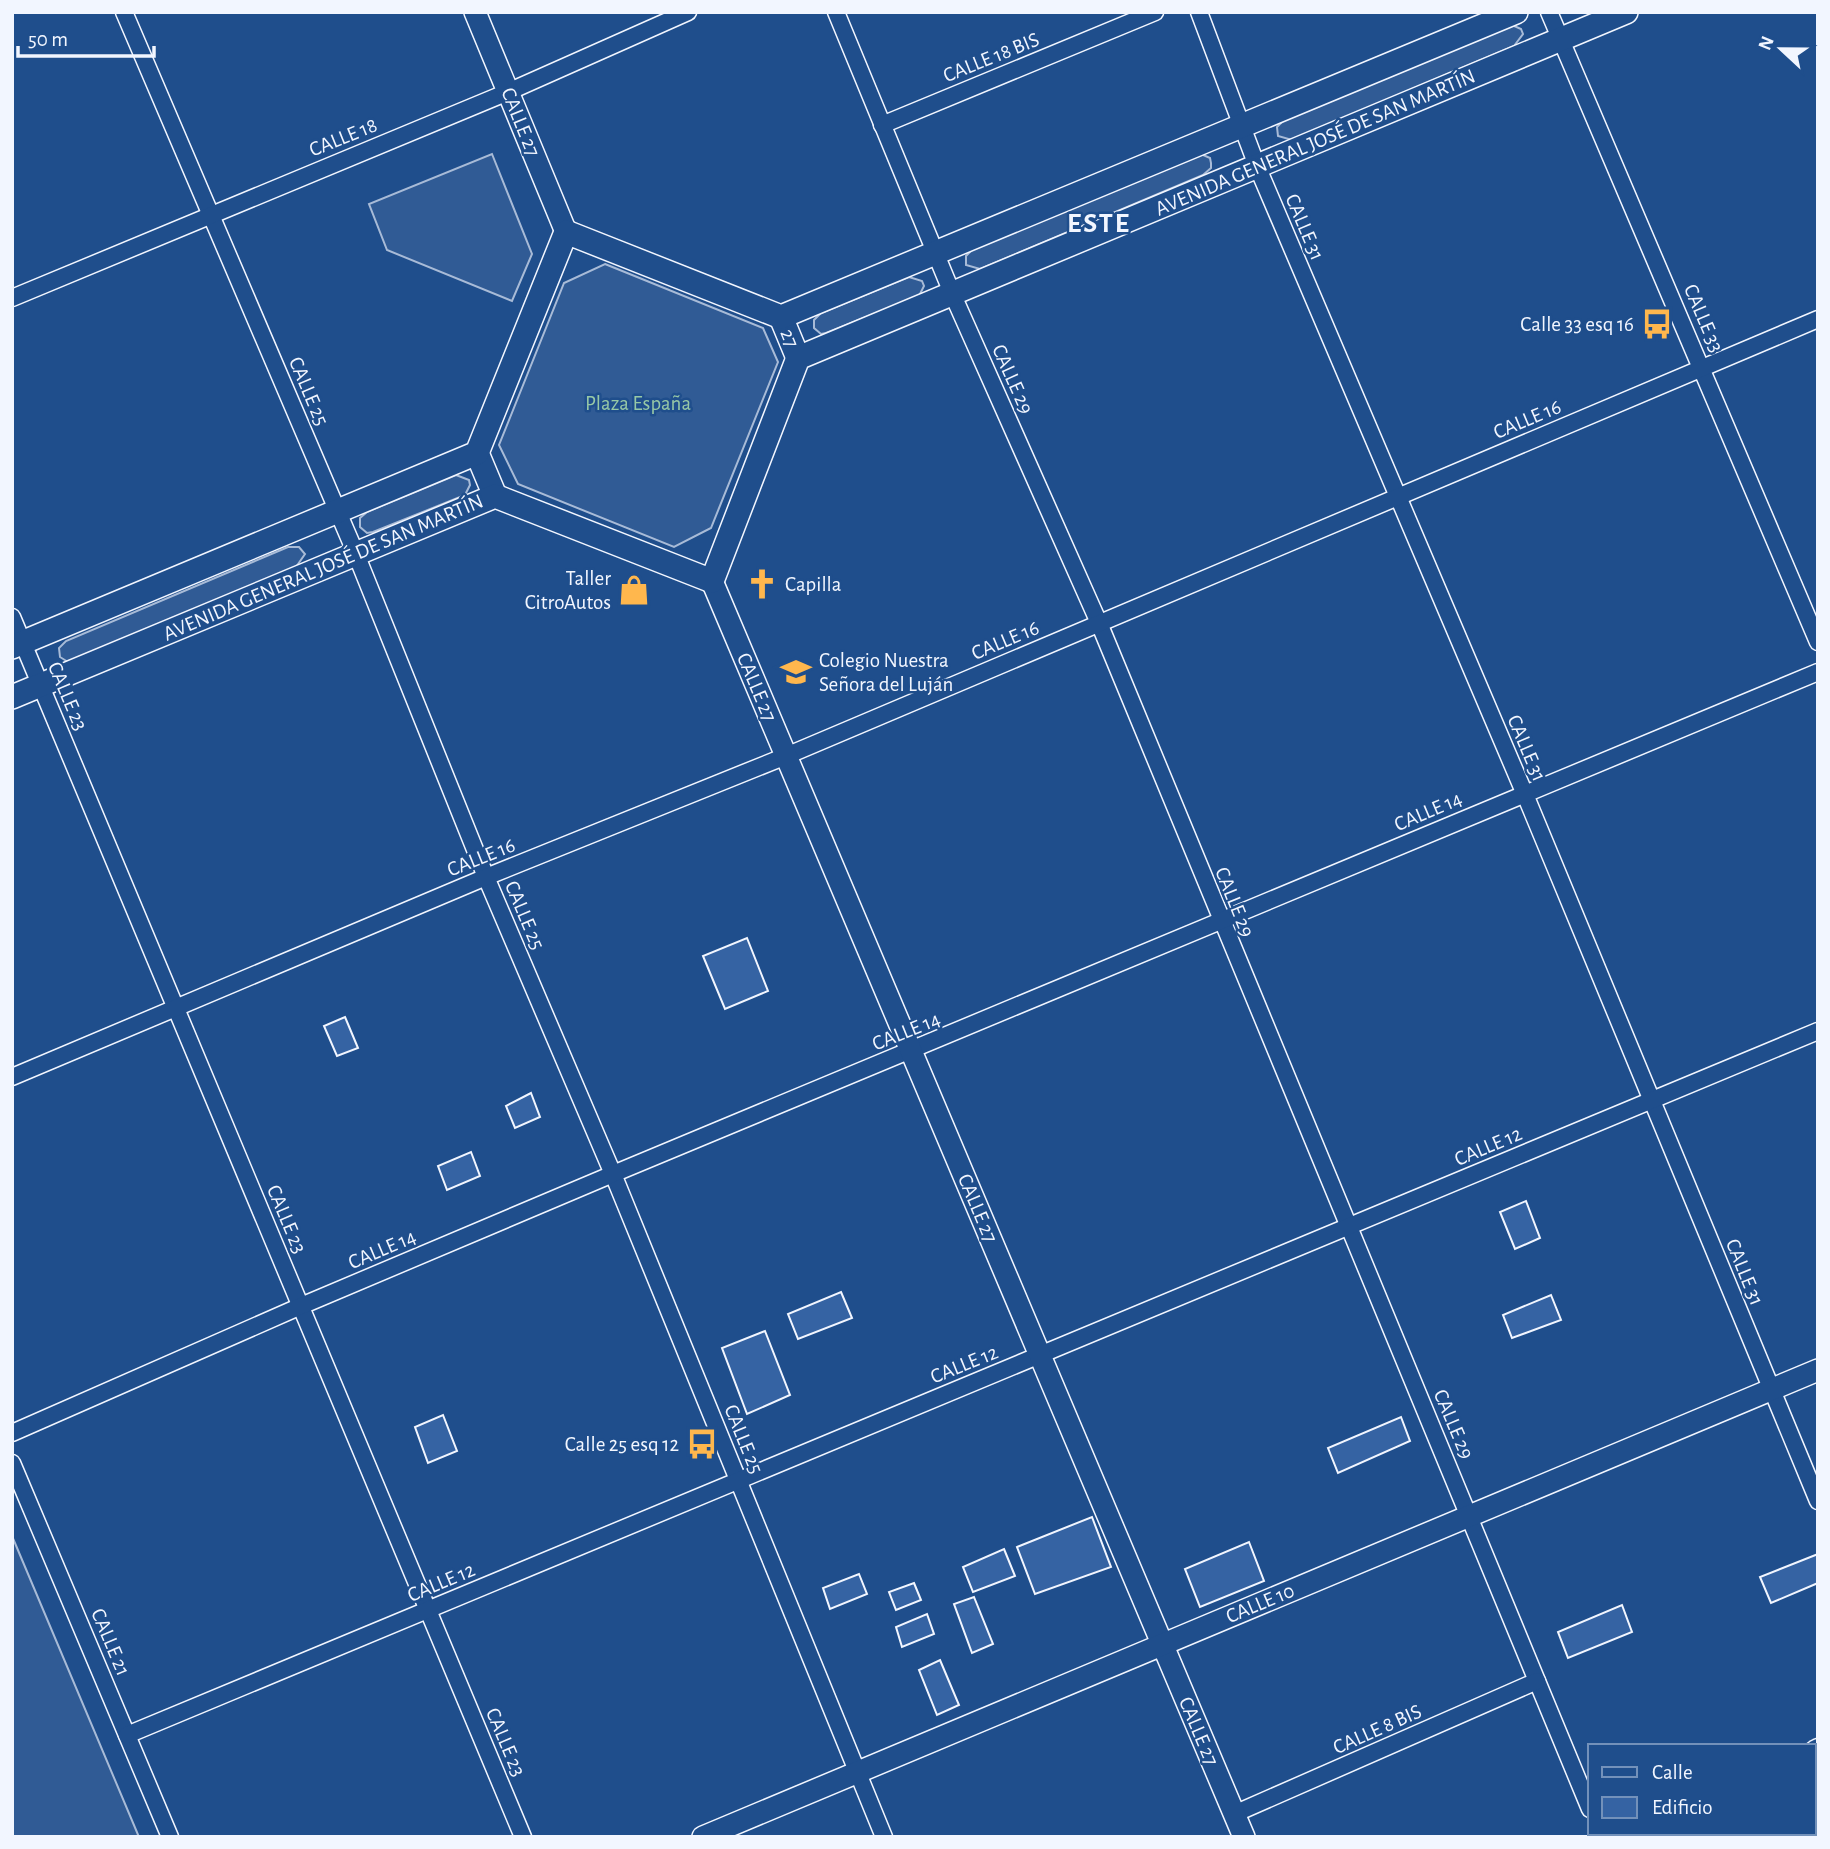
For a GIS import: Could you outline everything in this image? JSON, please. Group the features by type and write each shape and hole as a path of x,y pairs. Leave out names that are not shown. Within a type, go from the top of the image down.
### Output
{"main road":[{"name":"AVENIDA GENERAL JOSÉ DE SAN MARTÍN","path":"782,317 1516,12"},
{"name":"AVENIDA GENERAL JOSÉ DE SAN MARTÍN","path":"798,358 1626,12"},
{"path":"495,496 477,453 566,232 782,317"},
{"name":"27","path":"782,317 798,358"},
{"path":"712,581 798,358"},
{"path":"18,645 477,453"},
{"name":"AVENIDA GENERAL JOSÉ DE SAN MARTÍN","path":"12,697 495,496 712,581"}],"street":[{"name":"CALLE 25","path":"124,12 356,554 486,877 613,1174 884,1837"},
{"name":"CALLE 27","path":"475,12 566,232"},
{"name":"CALLE 18","path":"12,298 508,92 688,12"},
{"name":"CALLE 29","path":"836,12 952,293 1099,623 1221,923 1588,1803"},
{"name":"CALLE 18 BIS","path":"882,125 1155,12"},
{"name":"CALLE 31","path":"1199,12 1257,166 1524,792 1818,1501"},
{"name":"CALLE 33","path":"1549,12 1818,642"},
{"name":"CALLE 16","path":"12,1077 486,877 786,756 1818,319"},
{"name":"CALLE 27","path":"712,581 1244,1837"},
{"name":"CALLE 23","path":"12,617 18,645 40,685 523,1837"},
{"name":"CALLE 14","path":"12,1433 301,1306 613,1174 912,1052 1524,792 1818,672"},
{"name":"CALLE 12","path":"127,1735 1818,1031"},
{"name":"CALLE 10","path":"703,1837 1818,1370"},
{"name":"CALLE 21","path":"12,1463 170,1837"},
{"name":"CALLE 8 BIS","path":"1234,1814 1537,1681"}],"shaded area":[{"path":"1512,25 1521,29 1523,34 1514,46 1292,140 1278,136 1277,127 1284,120"},
{"path":"492,154 532,254 512,301 387,250 369,204"},
{"path":"1201,154 1210,158 1211,163 1211,168 1203,175 980,269 966,265 966,256 973,249"},
{"name":"Plaza España","path":"605,264 763,328 778,362 711,528 674,547 518,484 499,445 564,283"},
{"path":"909,277 922,281 924,286 919,296 826,333 821,334 814,328 814,320 821,313"},
{"path":"456,475 469,480 470,485 465,495 373,532 367,533 360,527 360,518 367,512"},
{"path":"288,547 299,547 305,554 296,567 68,662 60,657 59,648 66,641"},
{"path":"12,1536 139,1837 12,1837"}],"building":[{"path":"747,938 768,991 725,1009 703,956"},
{"path":"345,1017 358,1048 337,1056 324,1026"},
{"path":"531,1093 540,1117 515,1128 506,1106"},
{"path":"471,1152 480,1176 447,1190 438,1166"},
{"path":"1526,1201 1540,1238 1515,1249 1500,1212"},
{"path":"841,1292 852,1318 798,1339 788,1314"},
{"path":"1551,1295 1561,1320 1512,1338 1503,1315"},
{"path":"765,1331 790,1395 747,1414 722,1348"},
{"path":"443,1415 457,1451 428,1463 415,1427"},
{"path":"1401,1417 1410,1441 1338,1473 1328,1448"},
{"path":"1092,1517 1111,1567 1035,1594 1017,1547"},
{"path":"1249,1542 1264,1581 1200,1607 1185,1569"},
{"path":"1004,1549 1015,1576 973,1592 963,1567"},
{"path":"1818,1554 1818,1583 1771,1603 1760,1577"},
{"path":"859,1574 867,1594 830,1609 823,1588"},
{"path":"914,1583 921,1600 896,1610 889,1592"},
{"path":"974,1597 993,1644 972,1653 954,1604"},
{"path":"1622,1605 1632,1632 1568,1658 1558,1632"},
{"path":"927,1614 934,1634 902,1647 896,1627"},
{"path":"940,1660 959,1705 937,1715 919,1670"}],"place":[{"name":"Calle 33 esq 16","path":"1657,324"},
{"name":"Capilla","path":"762,584"},
{"name":"Taller CitroAutos","path":"634,590"},
{"name":"Colegio Nuestra Señora del Luján","path":"796,672"},
{"name":"Calle 25 esq 12","path":"702,1444"}],"district":[{"name":"ESTE","path":"1099,222"}]}
